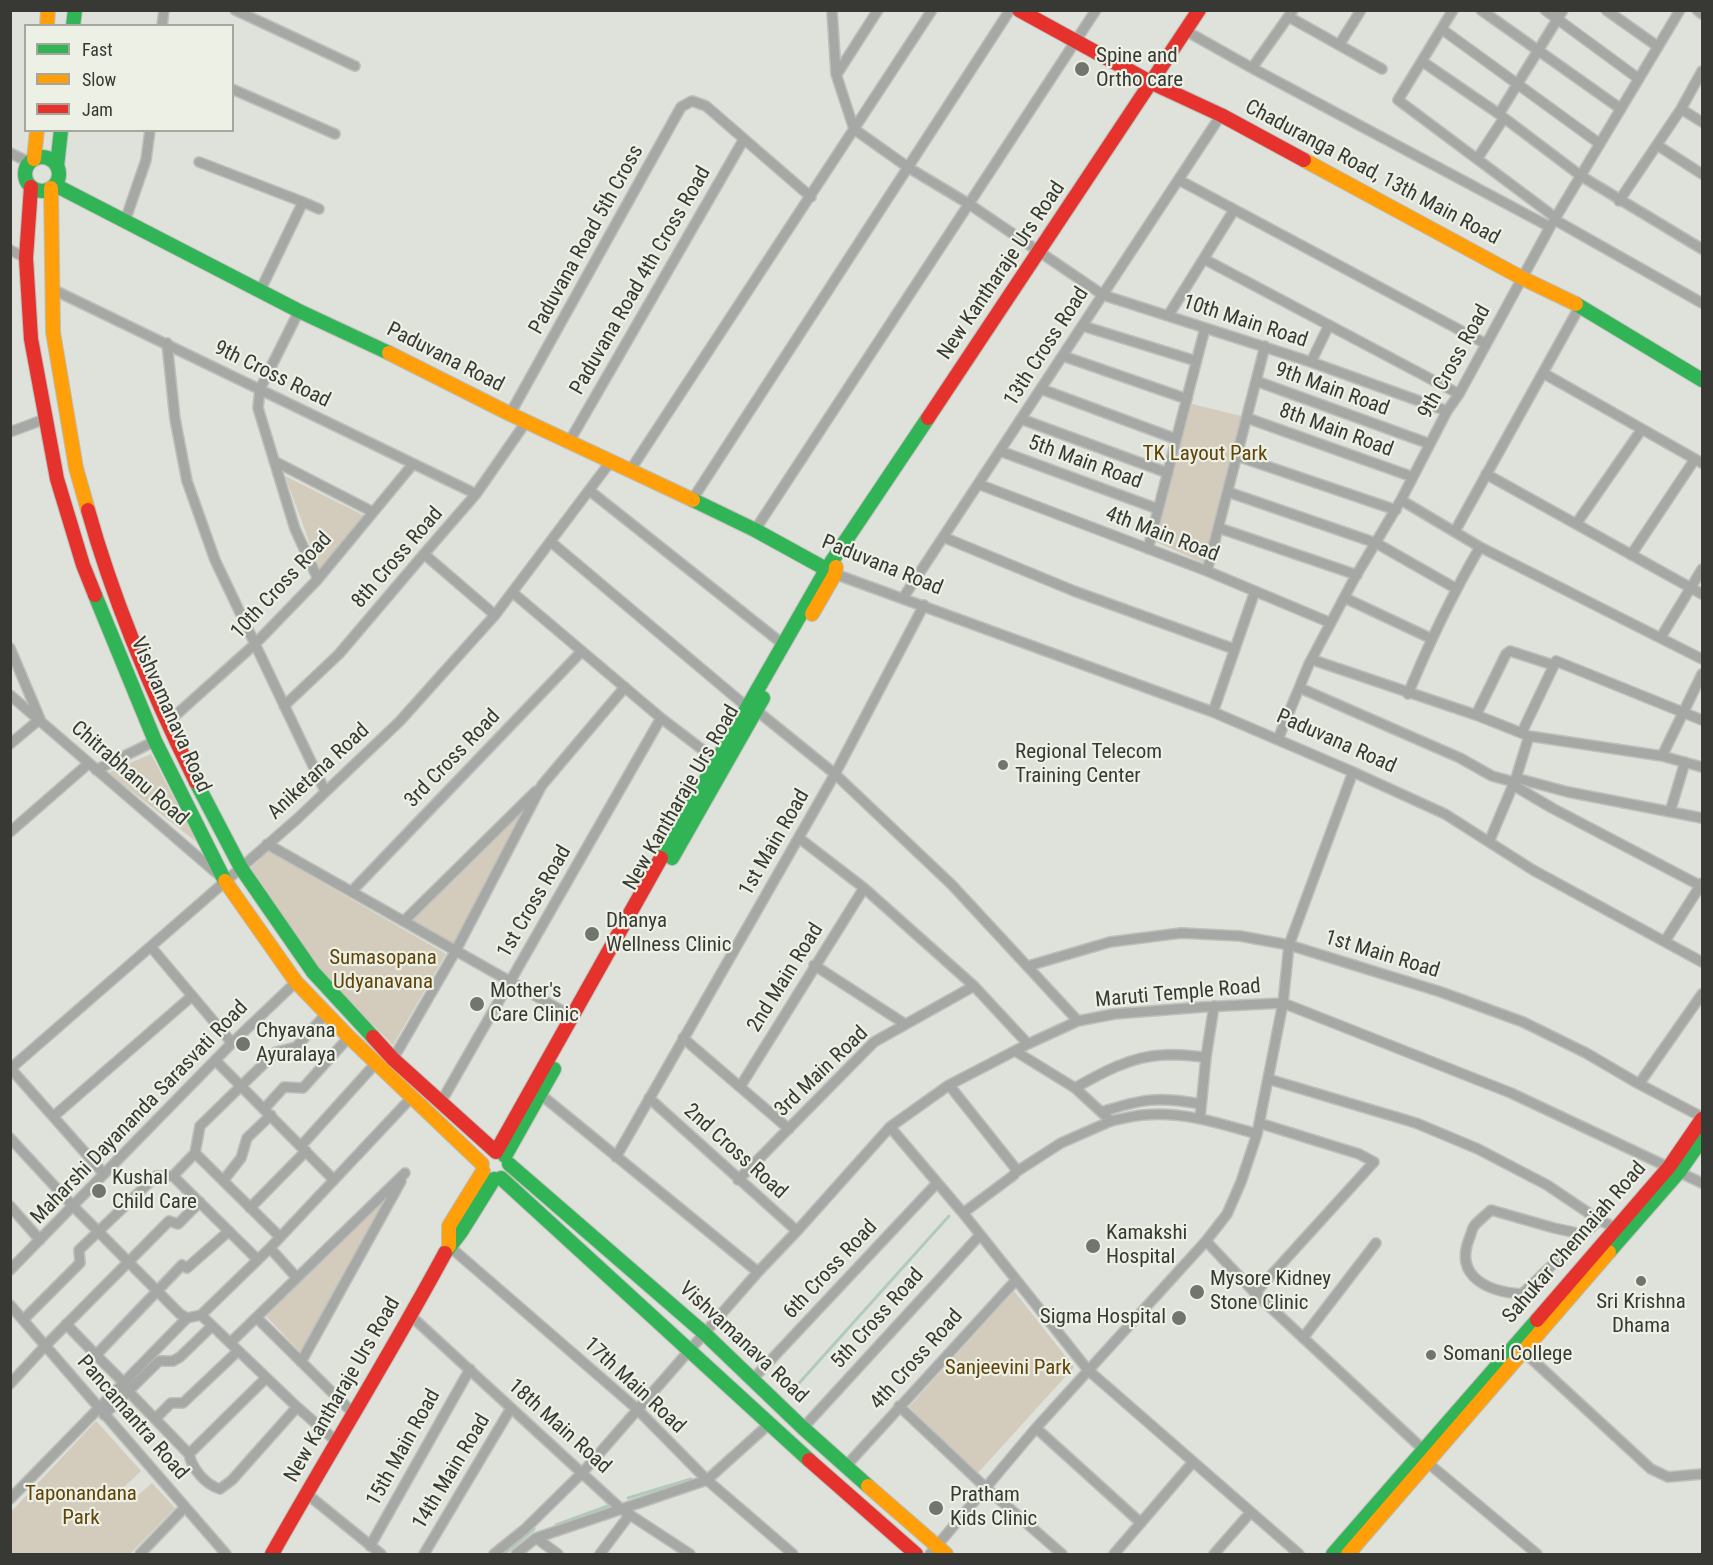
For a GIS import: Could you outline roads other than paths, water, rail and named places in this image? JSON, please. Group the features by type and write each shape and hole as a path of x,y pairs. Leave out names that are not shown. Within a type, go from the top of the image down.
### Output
{"main road":[{"name":"Chaduranga Road, 13th Main Road","path":"1019,10 1075,43 1221,116 1522,278 1580,306 1702,380"},
{"name":"New Kantharaje Urs Road","path":"503,1157 540,1094 752,708 831,572 839,553 1199,10"},
{"path":"37,132 32,160 24,173 31,188 41,191 53,187 59,174 57,166 61,132"},
{"path":"32,160 46,157 57,166"},
{"name":"Paduvana Road","path":"53,187 526,422 631,469 755,530 831,572"},
{"name":"Vishvamanava Road","path":"53,187 53,332 76,468 102,560 167,723 217,825 241,868 314,972 393,1059 704,1333 938,1552"},
{"name":"Vishvamanava Road","path":"31,188 26,258 31,339 57,479 83,565 155,741 225,881 296,982 411,1098 490,1173 768,1425 916,1554"},
{"name":"New Kantharaje Urs Road","path":"272,1554 411,1316 448,1246 461,1232 490,1173 507,1172 503,1157 573,1017 716,760 752,708 784,645 831,572"},
{"name":"Sahukar Chennaiah Road","path":"1348,1554 1616,1228 1674,1170 1702,1118"},
{"name":"Sahukar Chennaiah Road","path":"1333,1554 1428,1457 1524,1353 1702,1139"},
{"path":"490,1173 488,1154 503,1157"}],"street":[{"path":"234,10 355,66"},
{"path":"832,10 836,74 854,129"},
{"path":"836,74 878,10"},
{"path":"631,469 932,10"},
{"path":"692,500 1010,10"},
{"path":"755,530 1096,10"},
{"path":"1339,45 1361,10"},
{"path":"1453,10 1443,30 1398,100 1554,221"},
{"path":"1481,10 1621,109"},
{"path":"1545,10 1639,79"},
{"path":"1477,159 1518,83 1563,10"},
{"path":"1606,10 1657,46"},
{"name":"9th Cross Road","path":"1278,739 1313,660 1357,574 1396,510 1447,411 1459,394 1554,221 1680,10"},
{"path":"1697,10 1702,14"},
{"path":"1252,68 1291,14 1382,69"},
{"path":"1443,30 1600,144"},
{"path":"1186,31 1252,68 1554,221 1702,303"},
{"path":"1423,62 1502,116 1581,176 1702,249"},
{"path":"1619,201 1681,109 1702,70"},
{"path":"234,90 335,134"},
{"name":"Paduvana Road 5th Cross","path":"510,414 681,107 692,100 706,106 744,139"},
{"path":"1681,109 1702,122"},
{"name":"13th Cross Road","path":"903,597 1221,116"},
{"name":"10th Main Road","path":"854,129 909,168 969,204 1103,295 1265,346 1447,411"},
{"path":"125,221 146,160 150,132"},
{"path":"744,139 811,197"},
{"name":"Paduvana Road 4th Cross Road","path":"569,442 744,139"},
{"path":"1657,145 1702,174"},
{"path":"10,153 32,160"},
{"path":"199,162 319,209"},
{"path":"1179,180 1486,344"},
{"path":"260,291 303,202"},
{"path":"1168,316 1234,210"},
{"path":"10,250 26,258"},
{"path":"1204,259 1459,394"},
{"name":"9th Cross Road","path":"52,289 476,494"},
{"path":"1455,531 1580,306"},
{"path":"299,310 260,389 258,408 295,529 318,579"},
{"path":"1311,362 1329,325"},
{"path":"1083,326 1196,362"},
{"path":"1148,549 1205,328"},
{"path":"167,344 175,419 187,481 215,560 325,791"},
{"path":"1207,572 1265,346"},
{"path":"1063,356 1187,399"},
{"path":"1543,373 1699,461 1631,555"},
{"name":"9th Main Road","path":"1256,381 1430,444"},
{"path":"1041,388 1176,439"},
{"name":"8th Main Road","path":"1247,418 1413,477"},
{"path":"10,432 45,419"},
{"path":"1021,419 1168,473"},
{"name":"8th Cross Road","path":"284,706 339,654 476,494 526,422"},
{"path":"1576,524 1642,429"},
{"name":"5th Main Road","path":"1000,451 1158,509"},
{"path":"1238,456 1396,510"},
{"path":"274,461 374,512"},
{"name":"Aniketana Road","path":"11,1069 297,819 400,721 495,615 611,461"},
{"name":"10th Cross Road","path":"167,723 255,644 318,579 413,464"},
{"path":"1486,474 1702,594"},
{"name":"4th Main Road","path":"978,484 1207,572 1331,623"},
{"path":"590,491 784,645"},
{"path":"1228,492 1376,543 1455,588"},
{"path":"1401,500 1480,547 1702,658"},
{"path":"1219,528 1357,574"},
{"path":"943,537 1074,591 1234,649"},
{"path":"551,542 835,774 952,885 1078,1021"},
{"path":"1408,693 1430,638 1455,588 1480,547"},
{"path":"424,554 495,615"},
{"path":"1661,637 1702,569"},
{"name":"Paduvana Road","path":"831,572 1213,712 1353,772 1445,814 1533,870 1702,962"},
{"path":"1213,712 1255,591"},
{"path":"512,592 661,718 716,760"},
{"path":"1345,598 1430,638"},
{"name":"1st Main Road","path":"616,1158 835,774 924,605"},
{"path":"1476,716 1506,654 1510,651 1553,665"},
{"path":"10,744 40,719 11,652"},
{"name":"3rd Cross Road","path":"352,891 581,652"},
{"path":"1313,660 1526,734 1662,756 1702,767"},
{"path":"1489,842 1514,782 1526,734 1556,661 1702,720"},
{"path":"1662,756 1702,675"},
{"path":"404,921 542,785 625,687"},
{"path":"1300,688 1460,758 1492,776 1702,818"},
{"name":"Chitrabhanu Road","path":"10,695 225,881"},
{"name":"1st Cross Road","path":"441,1102 661,718"},
{"path":"10,832 92,767 155,741"},
{"path":"1671,812 1685,762"},
{"path":"938,1552 985,1487 1206,1241 1227,1214 1241,1182 1257,1134 1282,1004 1289,945 1353,772"},
{"path":"1514,782 1542,802 1702,884 1665,941"},
{"path":"393,1059 455,952 542,785"},
{"path":"799,838 864,888 974,986 1028,1044"},
{"path":"267,844 509,983 573,1017"},
{"name":"2nd Main Road","path":"740,1087 864,888"},
{"name":"1st Main Road","path":"1028,966 1110,942 1181,933 1240,936 1289,945 1441,992 1523,1022 1586,1053 1702,1118"},
{"path":"151,947 232,1043"},
{"path":"814,965 905,1024"},
{"name":"Maharshi Dayananda Sarasvati Road","path":"10,1270 215,1060 296,982"},
{"name":"3rd Main Road","path":"738,1180 874,1042 974,986"},
{"path":"1639,1084 1702,994"},
{"path":"54,1116 192,996"},
{"name":"Maruti Temple Road","path":"704,1333 890,1127 949,1086 1028,1044 1078,1021 1114,1014 1214,1006 1282,1004 1511,1093 1702,1183"},
{"path":"1200,1118 1214,1006"},
{"path":"174,1176 195,1153 200,1126 276,1052 296,1047 326,1014"},
{"path":"223,1180 241,1158 247,1138 284,1087 303,1088 349,1037"},
{"path":"683,1038 789,1129"},
{"path":"1015,1051 1075,1088 1111,1121"},
{"path":"1075,1088 1107,1070 1143,1059 1162,1055 1206,1056"},
{"path":"215,1060 334,1180"},
{"path":"250,1208 376,1063"},
{"path":"11,1069 104,1174"},
{"path":"1268,1079 1416,1123 1478,1149 1547,1185 1599,1220 1616,1228"},
{"path":"949,1086 1016,1169 1016,1173"},
{"path":"540,1094 758,1272"},
{"path":"127,1388 187,1318 201,1315 258,1260 411,1098"},
{"name":"2nd Cross Road","path":"649,1098 797,1232"},
{"path":"1101,1113 1134,1102 1160,1098 1201,1104"},
{"path":"963,1213 1061,1143 1111,1121 1143,1115 1175,1115 1200,1118 1257,1134"},
{"path":"1256,1293 1374,1162 1359,1154 1259,1123"},
{"path":"890,1127 936,1184 963,1213 1088,1370 1299,1554"},
{"path":"10,1138 156,1291 187,1318"},
{"path":"195,1153 280,1237"},
{"path":"230,1343 405,1173 301,1362"},
{"path":"23,1320 80,1263 79,1250 156,1176 174,1176 258,1260"},
{"name":"6th Cross Road","path":"752,1380 936,1184"},
{"path":"10,1384 66,1324 169,1221 178,1224 200,1202"},
{"path":"10,1206 40,1240"},
{"path":"1582,1234 1491,1210 1474,1226 1465,1249 1467,1268 1478,1281 1493,1290 1522,1294 1599,1220"},
{"path":"96,1355 182,1264 187,1268 229,1231"},
{"name":"5th Cross Road","path":"803,1428 980,1235"},
{"path":"1206,1241 1256,1293 1428,1457 1537,1554"},
{"path":"1303,1338 1376,1243"},
{"name":"17th Main Road","path":"448,1246 636,1408 708,1480 793,1554"},
{"path":"270,1248 297,1278"},
{"name":"4th Cross Road","path":"846,1466 1016,1280"},
{"name":"Pancamantra Road","path":"10,1305 226,1554"},
{"path":"201,1315 336,1441"},
{"name":"18th Main Road","path":"411,1316 625,1511 690,1554"},
{"path":"257,1318 353,1413"},
{"path":"66,1324 189,1454 191,1462 212,1487 220,1489 232,1480 297,1407"},
{"path":"10,1499 127,1388 159,1361 173,1361 184,1354 212,1326"},
{"path":"494,1554 525,1529 583,1472 636,1408 704,1333"},
{"path":"155,1419 171,1403 183,1403 238,1351"},
{"path":"1524,1353 1650,1469 1668,1477 1702,1474"},
{"name":"15th Main Road","path":"370,1546 470,1369"},
{"path":"189,1454 266,1378"},
{"path":"899,1406 985,1487 1062,1554"},
{"name":"14th Main Road","path":"424,1554 511,1408"},
{"path":"516,1554 536,1538 625,1511 708,1480 768,1425"},
{"path":"1036,1428 1140,1523"},
{"path":"1114,1554 1193,1462"},
{"path":"307,1494 381,1554"},
{"path":"140,1554 185,1507"},
{"path":"600,1554 625,1511"},
{"path":"1214,1554 1250,1513"},
{"path":"536,1538 558,1554"},
{"path":"777,1554 784,1546"}],"waterway":[{"path":"792,1391 949,1216"},
{"path":"628,1498 691,1479"},
{"path":"556,1525 613,1504"},
{"path":"504,1554 534,1529"}],"place":[{"name":"Spine and Ortho care","path":"1082,69"},
{"name":"Regional Telecom Training Center","path":"1003,765"},
{"name":"Dhanya Wellness Clinic","path":"592,934"},
{"name":"Mother's Care Clinic","path":"477,1004"},
{"name":"Chyavana Ayuralaya","path":"243,1044"},
{"name":"Kushal Child Care","path":"99,1191"},
{"name":"Kamakshi Hospital","path":"1093,1246"},
{"name":"Sri Krishna Dhama","path":"1641,1281"},
{"name":"Mysore Kidney Stone Clinic","path":"1197,1292"},
{"name":"Sigma Hospital","path":"1179,1318"},
{"name":"Somani College","path":"1431,1355"},
{"name":"Pratham Kids Clinic","path":"936,1508"}],"park label":[{"name":"TK Layout Park","path":"1205,455"},
{"name":"Sumasopana Udyanavana","path":"383,971"},
{"name":"Sanjeevini Park","path":"1008,1369"},
{"name":"Taponandana Park","path":"81,1507"}]}
